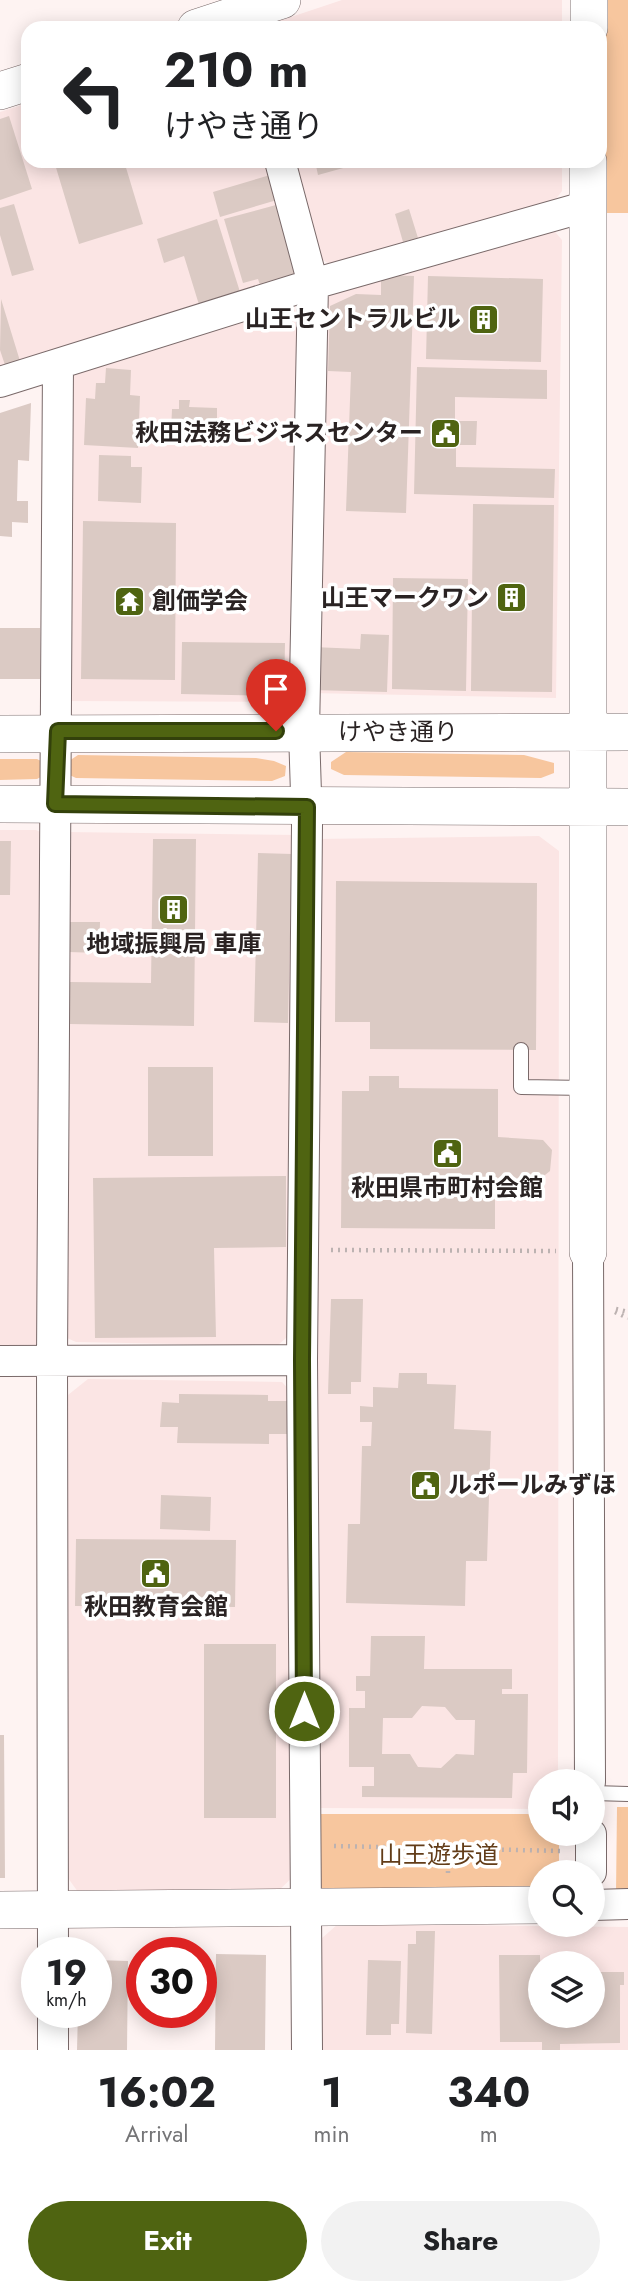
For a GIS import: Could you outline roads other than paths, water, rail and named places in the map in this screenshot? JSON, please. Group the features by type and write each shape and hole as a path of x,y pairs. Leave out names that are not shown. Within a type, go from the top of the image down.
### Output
{"street":[{"path":"218,21 282,0"},
{"path":"589,0 589,21"},
{"path":"0,91 21,84"},
{"path":"282,168 313,284 304,731 307,807 302,1360 307,2050"},
{"path":"588,168 590,732 586,807 590,1769"},
{"path":"0,382 313,284 588,206"},
{"path":"53,1937 52,1360 55,804 58,731 58,364"},
{"name":"けやき通り","path":"0,734 58,731 628,732"},
{"path":"0,804 628,807"},
{"path":"0,1361 302,1360"},
{"path":"605,1905 628,1904"},
{"path":"0,1910 528,1905"},
{"path":"53,2028 53,2050"}],"lane":[{"path":"522,1050 522,1087 587,1088"},
{"path":"605,1793 628,1794"}],"place":[{"name":"山王セントラルビル","path":"484,319"},
{"name":"秋田法務ビジネスセンター","path":"446,433"},
{"name":"山王マークワン","path":"512,598"},
{"name":"創価学会","path":"129,601"},
{"name":"地域振興局 車庫","path":"174,910"},
{"name":"秋田県市町村会館","path":"447,1154"},
{"name":"ルポールみずほ","path":"425,1485"},
{"name":"秋田教育会館","path":"156,1573"}],"park label":[{"name":"山王遊歩道","path":"439,1855"}]}
